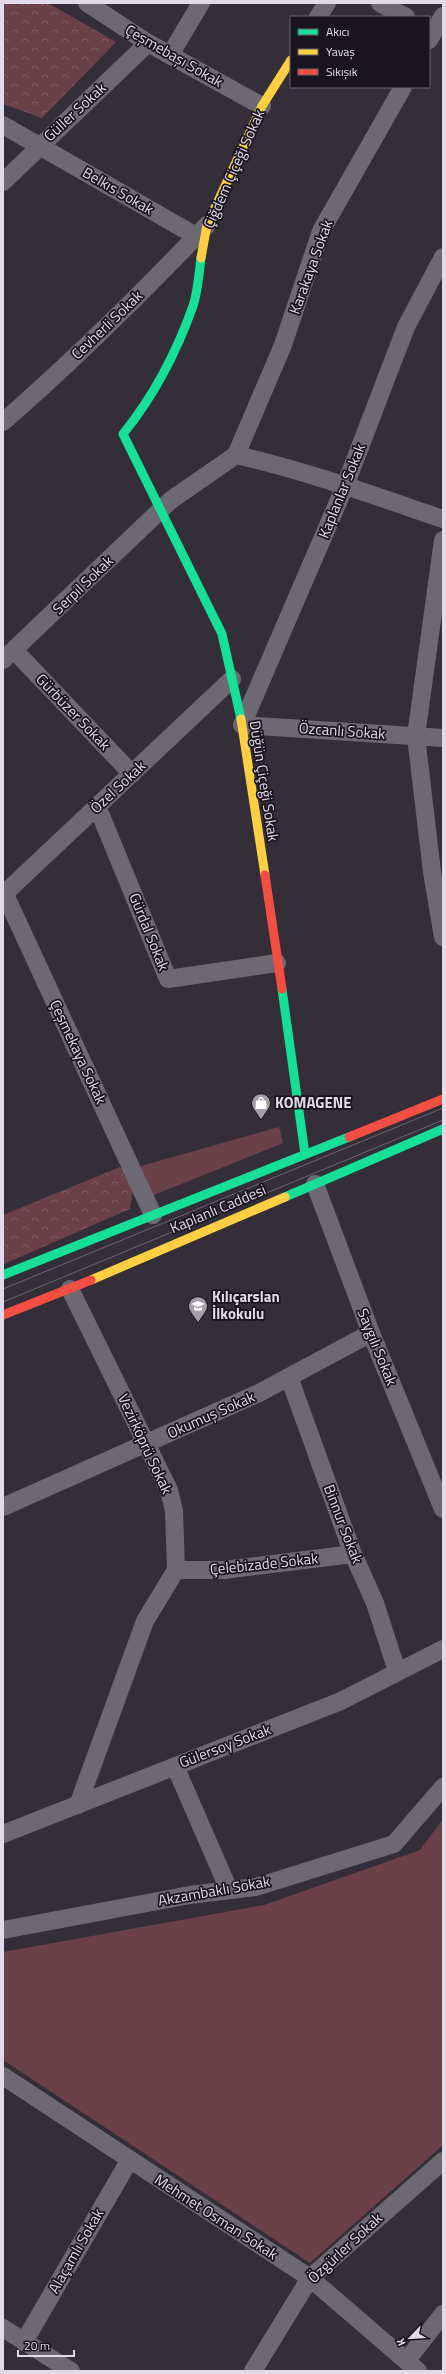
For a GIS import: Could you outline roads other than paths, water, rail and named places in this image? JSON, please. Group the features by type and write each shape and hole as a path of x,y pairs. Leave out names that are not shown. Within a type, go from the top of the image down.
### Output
{"street":[{"name":"Çeşmebaşı Sokak","path":"87,3 148,43 262,106"},
{"path":"170,55 201,3"},
{"path":"319,16 327,3"},
{"path":"380,3 404,16"},
{"path":"434,35 443,16"},
{"name":"Güller Sokak","path":"3,182 148,43"},
{"name":"Çiğdem Çiçeği Sokak","path":"123,434 142,410 167,364 193,305 201,230 262,106 290,62"},
{"name":"Karakaya Sokak","path":"236,455 284,345 322,231 401,88"},
{"name":"Belkıs Sokak","path":"3,125 40,146 201,230"},
{"name":"Cevherli Sokak","path":"3,422 58,373 201,230"},
{"name":"Kaplanlar Sokak","path":"242,725 345,486 406,327 443,257"},
{"name":"Düğün Çiçeği Sokak","path":"123,434 162,509 222,634 242,725 277,963 296,1075 305,1154"},
{"path":"236,455 271,463 443,519"},
{"name":"Serpil Sokak","path":"9,655 162,509 236,455"},
{"path":"443,540 416,736 432,872 443,937"},
{"name":"Gürbüzer Sokak","path":"9,655 132,774"},
{"name":"Özel Sokak","path":"4,892 232,679"},
{"name":"Özcanlı Sokak","path":"242,725 443,738"},
{"name":"Gürdal Sokak","path":"97,806 168,978 277,963"},
{"name":"Çeşmekaya Sokak","path":"4,892 153,1215"},
{"name":"Kaplanlı Caddesi","path":"5,1270 153,1215 443,1099"},
{"name":"Kaplanlı Caddesi","path":"3,1315 70,1289 443,1129"},
{"name":"Saygılı Sokak","path":"314,1184 371,1333 443,1509"},
{"name":"Vezirköprü Sokak","path":"70,1289 148,1444 169,1490 174,1511 176,1570"},
{"name":"Okumuş Sokak","path":"3,1507 148,1444 259,1393 371,1333"},
{"name":"Binnur Sokak","path":"289,1377 353,1554 375,1603 397,1671"},
{"name":"Çelebizade Sokak","path":"176,1570 224,1570 353,1554"},
{"path":"78,1806 145,1621 176,1570"},
{"name":"Gülersoy Sokak","path":"3,1834 78,1806 341,1701 397,1671 443,1649"},
{"path":"175,1766 229,1890"},
{"name":"Akzambaklı Sokak","path":"3,1930 190,1895 256,1887 394,1844 443,1787"},
{"name":"Mehmet Osman Sokak","path":"3,2076 129,2161 310,2278 413,2365"},
{"name":"Alaçamlı Sokak","path":"24,2342 129,2161"},
{"name":"Özgürler Sokak","path":"253,2371 310,2278 443,2161"},
{"path":"413,2365 443,2314"},
{"path":"3,2328 71,2371"}],"tram line":[{"path":"3,1289 443,1108"},
{"path":"3,1302 443,1120"}],"place":[{"name":"KOMAGENE","path":"261,1120"},
{"name":"Kılıçarslan İlkokulu","path":"198,1323"}]}
